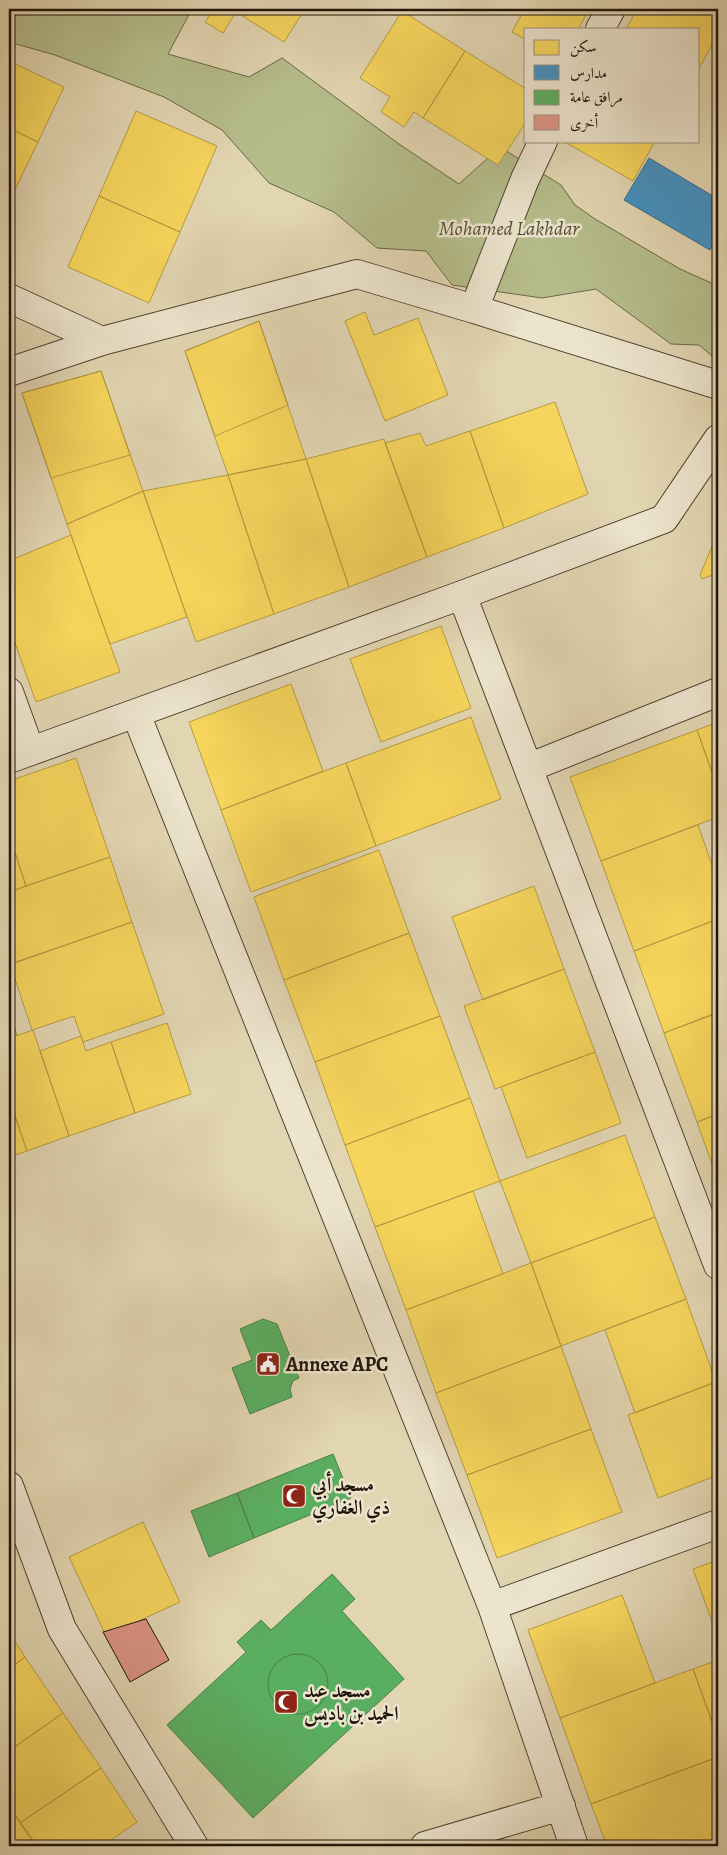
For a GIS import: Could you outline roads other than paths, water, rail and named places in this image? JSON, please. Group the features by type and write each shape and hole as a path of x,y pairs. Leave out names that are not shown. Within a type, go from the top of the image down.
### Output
{"street":[{"path":"601,28 611,9"},
{"path":"474,309 525,180 543,142"},
{"path":"9,372 102,341 357,274 718,385"},
{"path":"9,298 102,341"},
{"path":"9,692 19,755 462,595 664,518 718,439"},
{"path":"462,595 718,1265"},
{"path":"528,768 718,692"},
{"path":"136,714 492,1606 574,1846"},
{"path":"9,1486 62,1629 194,1846"},
{"path":"492,1606 718,1524"},
{"path":"425,1846 561,1806"}],"place":[{"name":"Annexe APC","path":"268,1364"},
{"name":"مسجد أبي ذي الغفاري","path":"294,1496"},
{"name":"مسجد عبد الحميد بن باديس","path":"286,1702"}],"park label":[{"name":"Mohamed Lakhdar","path":"509,228"}]}
